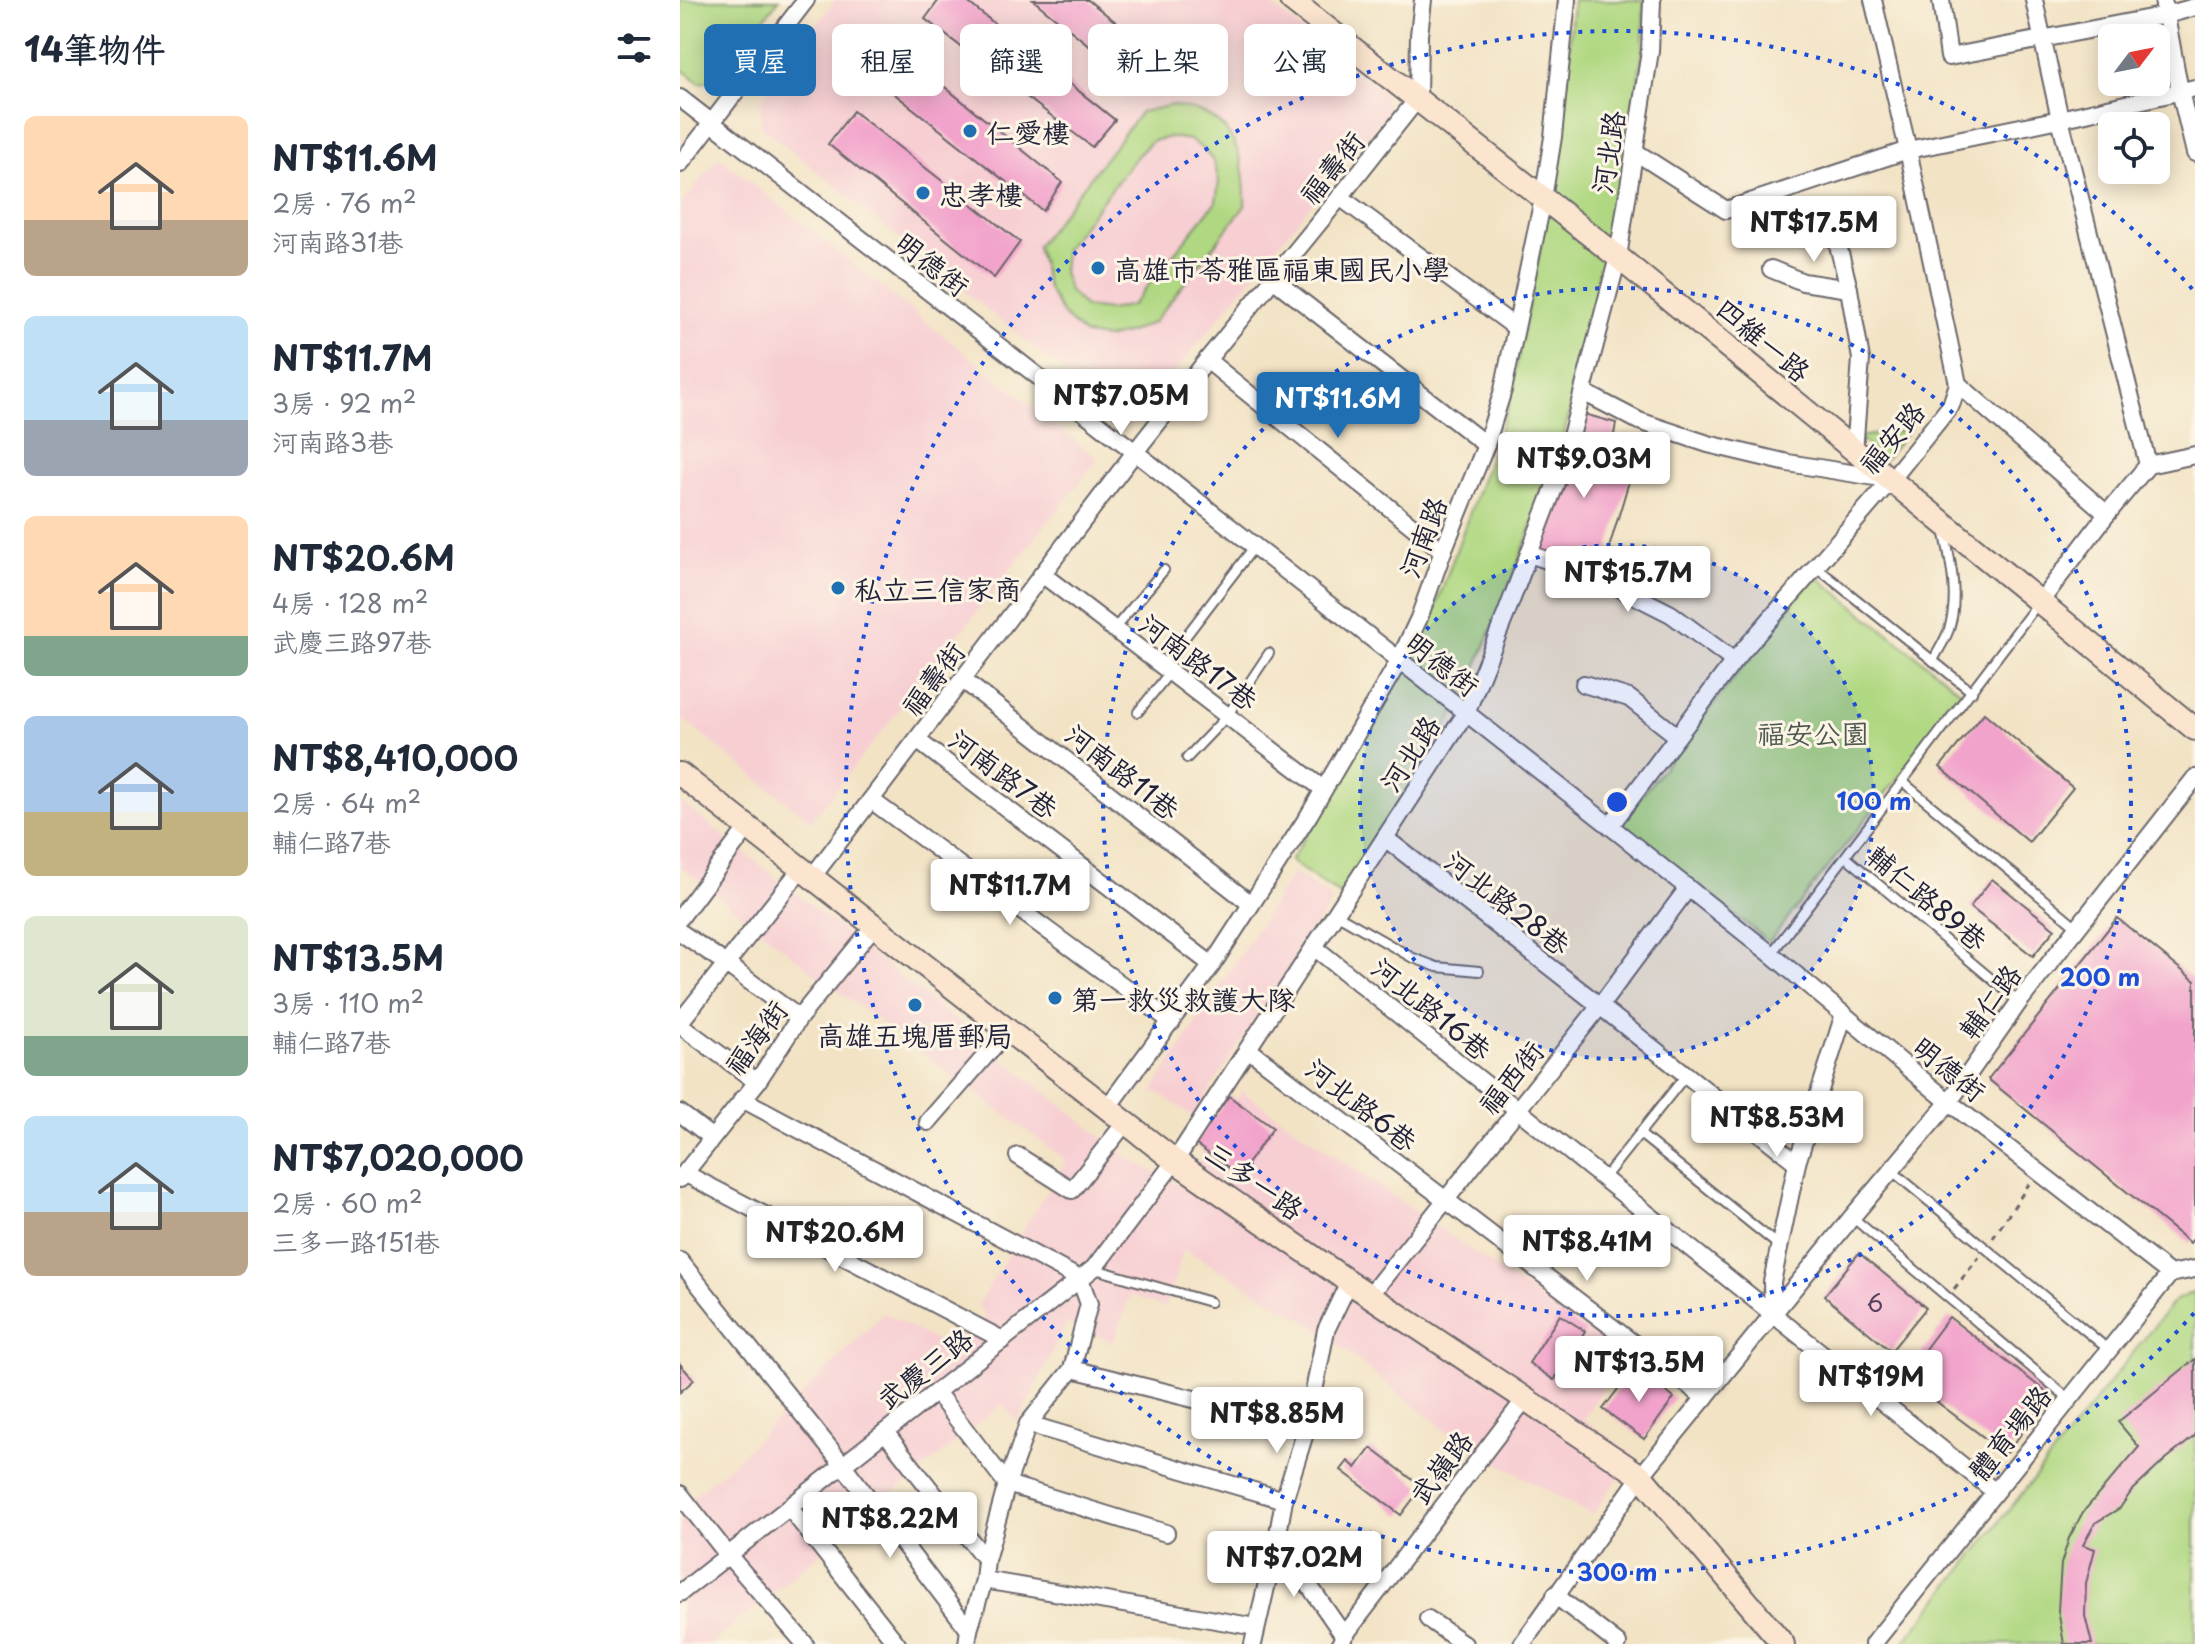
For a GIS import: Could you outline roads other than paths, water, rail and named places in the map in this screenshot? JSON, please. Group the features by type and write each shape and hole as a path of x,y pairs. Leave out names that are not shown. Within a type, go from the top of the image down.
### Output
{"street":[{"path":"680,164 806,0"},
{"name":"四維一路","path":"1291,0 1618,257 2195,729"},
{"path":"1418,98 1423,0"},
{"name":"河南路","path":"1107,1108 1172,1022 1251,904 1399,661 1419,618 1486,445 1503,390 1543,199 1553,137 1567,0"},
{"name":"河北路","path":"1175,1161 1466,713 1565,459 1583,392 1618,257 1650,51 1652,0"},
{"name":"福安路","path":"1610,826 1734,661 1891,480 1951,405 1958,384 1873,0"},
{"path":"1941,0 1949,57 2044,39 2165,8 2195,7"},
{"path":"2034,0 2060,119 2148,465"},
{"path":"2165,8 2188,89 2195,153"},
{"path":"1634,151 1726,210 1908,150 2188,89"},
{"name":"明德街","path":"680,98 1610,826 1949,1102 2170,1274"},
{"name":"福壽街","path":"680,1024 725,963 871,800 1135,452 1418,98"},
{"path":"1340,197 1515,327"},
{"path":"1836,237 1861,359 1854,452"},
{"path":"1771,269 1803,282 1849,289"},
{"path":"1273,279 1486,445"},
{"path":"1207,360 1443,551"},
{"path":"1958,384 2107,514"},
{"path":"1583,392 1639,421 1708,444 1788,463 1891,480"},
{"path":"2040,602 2148,465 2195,455"},
{"path":"1529,554 1600,578 1671,614 1734,661"},
{"name":"河南路17巷","path":"1042,574 1323,789"},
{"name":"河南路11巷","path":"963,680 1251,904"},
{"path":"1584,684 1629,698 1677,736"},
{"name":"河南路7巷","path":"917,740 1212,965"},
{"name":"三多一路","path":"680,774 1175,1161 1349,1282 1641,1476 1783,1644"},
{"name":"輔仁路","path":"1522,1644 1641,1476 1949,1102 2019,1002 2195,778"},
{"path":"871,800 1172,1022"},
{"path":"680,918 748,827"},
{"name":"河北路28巷","path":"1385,838 1797,1163"},
{"name":"福西街","path":"1370,1295 1600,1006 1688,888"},
{"name":"福海街","path":"683,1176 757,1082 799,1018 874,926"},
{"path":"680,932 799,1018"},
{"name":"河北路16巷","path":"1314,947 1994,1491"},
{"path":"1773,1314 1772,1282 1797,1163 1844,1014"},
{"path":"680,1024 757,1082"},
{"path":"928,1122 1007,1031"},
{"name":"河北路6巷","path":"1248,1049 1705,1398"},
{"path":"742,1099 1087,1274 1089,1304 1072,1369 1028,1424 1007,1484 968,1637"},
{"path":"680,1113 711,1137"},
{"path":"1018,1156 1072,1190 1125,1123"},
{"name":"武慶三路","path":"680,1593 1087,1274 1175,1161"},
{"path":"683,1176 1003,1340"},
{"path":"680,1261 843,1465 968,1637"},
{"path":"2170,1274 2195,1269"},
{"name":"體育場路","path":"1873,1644 2170,1274"},
{"path":"1253,1644 1284,1500 1307,1427 1326,1330 1349,1282"},
{"path":"1072,1369 1307,1427"},
{"path":"936,1392 1007,1484 1166,1533"},
{"name":"武嶺路","path":"1342,1640 1525,1399"},
{"path":"1028,1424 1284,1500"},
{"path":"885,1432 986,1560"},
{"path":"680,1494 805,1644"},
{"path":"789,1507 897,1644"},
{"path":"1277,1539 1342,1640"},
{"path":"984,1580 1256,1627"},
{"path":"1555,1595 1618,1644"},
{"path":"1428,1619 1464,1644"}],"lane":[{"path":"1933,661 1950,626 1954,592 1943,524"},
{"path":"1138,712 1254,547"},
{"path":"1815,566 1972,692"},
{"path":"1114,629 1164,570"},
{"path":"1771,954 2040,602"},
{"path":"1187,758 1227,716 1269,653"},
{"path":"1903,782 2079,928"},
{"name":"輔仁路89巷","path":"1846,857 2019,1002"},
{"path":"1336,914 1411,957 1437,967 1479,971"},
{"path":"1604,1178 1686,1075"},
{"path":"1640,1134 1779,1247"},
{"path":"1891,1170 2109,1350"},
{"path":"1852,1217 2069,1399"},
{"path":"1087,1274 1210,1302"}],"place":[{"name":"仁愛樓","path":"970,131"},
{"name":"忠孝樓","path":"923,193"},
{"name":"高雄市苓雅區福東國民小學","path":"1098,268"},
{"name":"私立三信家商","path":"838,588"},
{"name":"第一救災救護大隊","path":"1055,998"},
{"name":"高雄五塊厝郵局","path":"915,1005"}],"park label":[{"name":"福安公園","path":"1813,732"}]}
